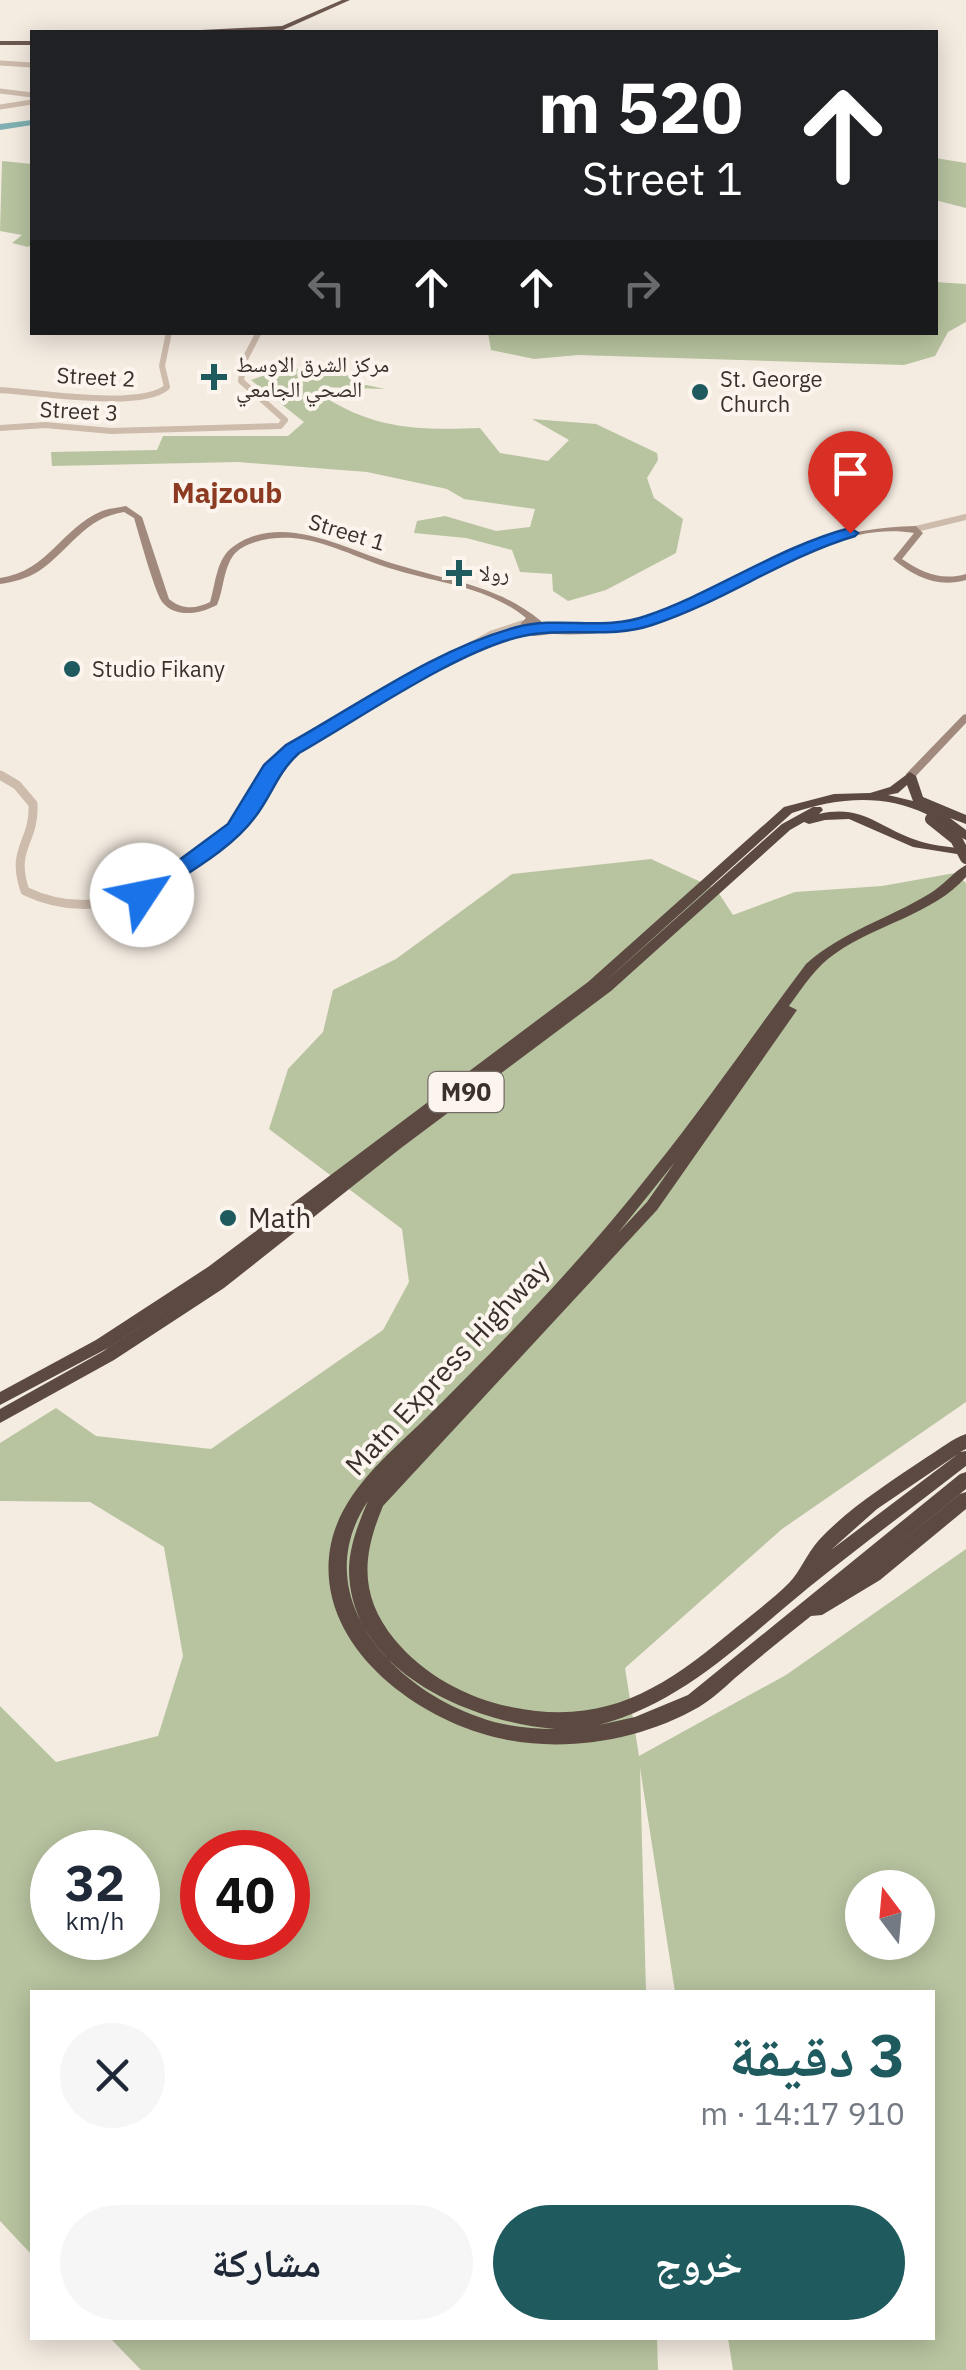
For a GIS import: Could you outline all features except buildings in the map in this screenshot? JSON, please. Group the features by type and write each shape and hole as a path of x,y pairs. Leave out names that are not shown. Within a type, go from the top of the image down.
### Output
{"highway":[{"path":"224,30 283,28 347,0"},
{"path":"0,42 30,43"},
{"path":"866,796 894,790 911,775"},
{"path":"911,775 914,792 956,839 962,855"},
{"name":"M90","path":"0,1399 102,1344 214,1270 593,985 788,810 827,798 866,796 927,810 966,836"},
{"name":"M90","path":"0,1417 108,1356 218,1284 396,1144 606,988 786,826 818,810 851,804 927,810"},
{"path":"927,810 966,820"},
{"path":"786,826 829,814 859,814 916,844 962,855"},
{"name":"Matn Express Highway","path":"966,869 952,886 824,952 636,1202 376,1502 356,1552 364,1606 376,1629 416,1676 446,1692 486,1709 532,1719 615,1714 694,1671 966,1457"},
{"name":"Matn Express Highway","path":"966,888 864,937 817,973 652,1206 444,1420 376,1478 356,1505 339,1548 340,1594 361,1640 378,1662 435,1706 460,1718 525,1736 570,1738 618,1732 658,1720 695,1700 966,1479"},
{"path":"797,1587 812,1558 852,1522 966,1440"},
{"path":"790,1623 849,1594 966,1500"}],"main road":[{"name":"Street 1","path":"0,581 27,576 102,513 120,508 138,517 165,600 176,609 212,606 230,552 255,539 280,536 315,540 404,570 461,582 511,603 538,626"},
{"path":"511,603 523,626 636,625 725,589 826,539 864,530 916,529 920,533 898,559 931,579 966,577"},
{"path":"911,775 966,716"}],"street":[{"path":"0,63 30,65"},
{"path":"0,92 30,99"},
{"path":"0,92 19,102"},
{"path":"0,106 30,99"},
{"path":"0,106 30,99"},
{"name":"Street 2","path":"0,390 148,397 166,388 162,366 167,335"},
{"name":"Street 3","path":"0,428 34,425 261,432 288,424 286,415 241,377 258,335"},
{"path":"916,529 966,517"},
{"path":"0,775 31,796 35,810 34,824 16,865 25,891 69,907 126,901 164,882 234,828 248,813 271,769 292,749 476,646 523,626"}],"green space":[{"path":"938,158 966,163 966,208 938,201"},
{"path":"2,161 30,164 30,246 12,243 22,235 0,231"},
{"path":"938,282 966,284 966,322 948,332 935,356 904,365 578,355 534,359 491,350 488,335 938,335"},
{"path":"344,368 352,382 385,389 321,387 321,395 379,421 417,428 480,428 500,453 548,461 569,440 532,419 596,424 657,453 658,460 647,478 654,498 683,519 676,553 606,590 568,601 553,591 552,574 520,572 512,550 466,538 414,533 417,521 445,516 496,531 530,527 535,509 464,499 447,489 367,472 238,462 52,466 51,452 157,450 163,436 288,436 304,422 251,380 282,369"},
{"path":"651,859 716,889 733,915 795,892 882,886 955,873 966,883 966,1402 782,1529 625,1668 639,1756 786,1675 966,1549 966,2370 733,2370 728,2340 935,2340 935,1990 675,1990 640,1768 646,1990 30,1990 30,2253 0,2221 0,1706 56,1762 158,1736 183,1656 164,1547 90,1502 0,1501 0,1443 56,1408 96,1436 211,1449 383,1330 409,1282 402,1229 269,1129 288,1069 323,1032 333,990 396,959 512,874"},
{"path":"112,2340 657,2340 658,2370 141,2370"}],"waterway":[{"path":"0,127 30,123"}],"place":[{"name":"مركز الشرق الاوسط الصحي الجامعي","path":"214,377"},
{"name":"St. George Church","path":"700,392"},
{"name":"رولا","path":"459,573"},
{"name":"Studio Fikany","path":"72,669"},
{"name":"Math","path":"228,1218"}],"district":[{"name":"Majzoub","path":"227,493"}],"route":[{"path":"142,895 234,828 248,813 271,769 292,749 476,646 524,630 602,629 645,622 718,595 818,542 850,533"}]}
